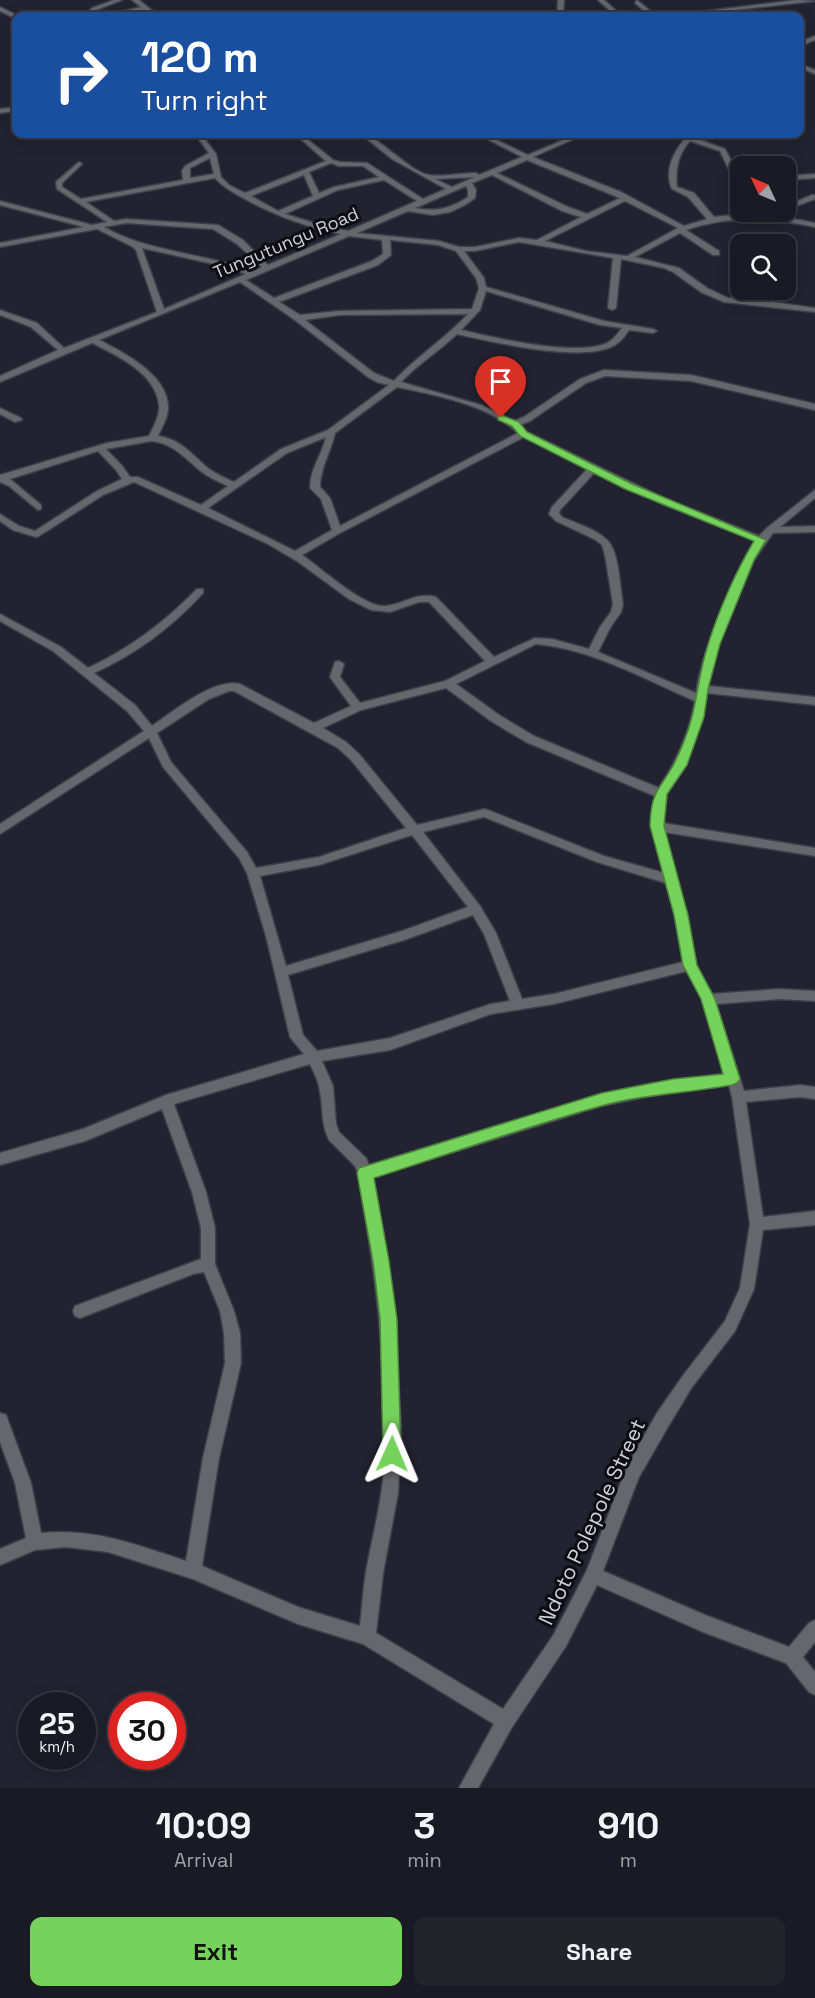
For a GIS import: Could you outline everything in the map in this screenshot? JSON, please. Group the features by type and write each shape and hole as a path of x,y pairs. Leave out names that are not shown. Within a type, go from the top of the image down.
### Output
{"street":[{"path":"93,12 92,10 119,0"},
{"path":"136,0 151,12"},
{"path":"601,0 614,12"},
{"path":"758,0 769,6 773,12"},
{"path":"714,12 813,0"},
{"path":"637,2 648,12"},
{"path":"126,12 146,8"},
{"path":"201,138 213,154 218,175 227,186 278,214 302,223 347,233 439,243 459,249 475,249 519,240 538,242 586,253 628,258 676,270 704,290 727,300 752,301 815,310"},
{"path":"303,138 331,161 339,164 364,164 423,202"},
{"path":"369,138 426,177 451,189"},
{"path":"488,138 526,157 625,198 682,229 716,254"},
{"name":"Tungutungu Road","path":"0,379 572,138"},
{"path":"712,220 691,195 674,188 675,158 680,148 690,138 723,150 730,162"},
{"path":"187,181 185,171 187,167 213,154"},
{"path":"245,196 331,161"},
{"path":"79,164 58,183 59,188 114,224"},
{"path":"305,170 317,196"},
{"path":"426,177 487,174 588,217"},
{"path":"82,201 218,175"},
{"path":"796,177 815,176"},
{"path":"278,214 336,188 387,177"},
{"path":"407,208 434,214 460,206 471,198 472,190 468,182"},
{"path":"796,205 815,197"},
{"path":"538,242 625,198"},
{"path":"0,203 97,227 135,244 229,265 251,274"},
{"path":"796,203 815,207"},
{"path":"628,258 682,229 730,217"},
{"path":"796,220 815,225"},
{"path":"0,245 137,221 173,226 219,228 240,242 267,268"},
{"path":"273,301 375,263 387,255 386,238"},
{"path":"135,244 147,270 161,313"},
{"path":"200,510 284,451 330,432 395,384 413,365 442,344 474,312 483,288 480,278 459,249"},
{"path":"612,308 617,257"},
{"path":"240,279 298,318 371,375 395,384 469,404 515,424 524,434 592,469 663,501 765,535 815,529"},
{"path":"483,288 556,311 653,332"},
{"path":"0,312 34,325 63,351"},
{"path":"298,318 339,313 474,312"},
{"path":"454,331 497,340 589,351 607,346 618,339 627,327"},
{"path":"93,340 128,359 157,387 164,402 162,416 153,437"},
{"path":"515,424 527,419 583,381 604,373 691,378 815,407"},
{"path":"0,411 18,420"},
{"path":"330,432 328,447 315,476 315,488 325,498 337,531"},
{"path":"295,555 524,434"},
{"path":"1,478 101,449 153,437 169,441 183,449 206,471 234,485"},
{"path":"101,449 126,479"},
{"path":"592,469 555,509 554,514 559,519 599,538 606,544 610,555 618,604 616,612 605,627 592,654"},
{"path":"1,478 12,484 38,507"},
{"path":"0,517 16,528 36,534 126,479 135,479 240,526 295,555 373,607 382,610 423,597 432,599 493,663"},
{"path":"765,535 815,493"},
{"name":"Ndoto Polepole Street","path":"468,1788 506,1721 560,1640 593,1575 633,1472 687,1382 730,1326 747,1289 757,1224 740,1098 708,999 690,965 681,915 657,826 661,794 680,765 698,717 701,694 714,644 749,560 765,535"},
{"path":"88,672 123,655 170,620 200,591"},
{"path":"0,617 57,649 131,708 151,732 167,764 243,855 253,873 297,1037 314,1057 326,1086 328,1115 334,1136 361,1162 365,1173 381,1261 388,1319 393,1422 389,1506 375,1567 367,1637"},
{"path":"314,728 358,707 448,684 535,641 547,640 701,694 815,701"},
{"path":"339,664 335,677 358,707"},
{"path":"448,684 495,718 530,739 661,794"},
{"path":"0,830 205,696 228,687 236,687 314,728 342,745 355,757 476,909 490,933 519,1006"},
{"path":"253,873 319,861 414,830 485,813 601,859 671,880"},
{"path":"657,826 815,852"},
{"path":"281,972 393,938 476,909"},
{"path":"0,1160 85,1135 166,1101 210,1086 314,1057 390,1044 491,1009 519,1006 690,965"},
{"path":"708,999 780,994 815,996"},
{"path":"365,1173 602,1099 673,1085 697,1085 732,1079"},
{"path":"740,1098 800,1091 815,1093"},
{"path":"166,1101 199,1192 208,1228 208,1264 227,1311 232,1333 233,1363 211,1458 193,1571"},
{"path":"757,1224 815,1218"},
{"path":"80,1311 193,1267 208,1264"},
{"path":"0,1421 23,1483 36,1542"},
{"path":"0,1557 36,1542 66,1539 108,1544 193,1571 298,1615 367,1637 506,1721"},
{"path":"593,1575 703,1623 792,1657 815,1686"},
{"path":"792,1657 815,1629"}],"route":[{"path":"392,1454 393,1422 388,1319 381,1261 365,1173 602,1099 673,1085 697,1085 732,1079 708,999 690,965 681,915 657,826 657,814 661,794 680,765 698,717 702,689 714,644 731,599 761,540 629,486 552,449 524,434 515,424 501,418"}]}
